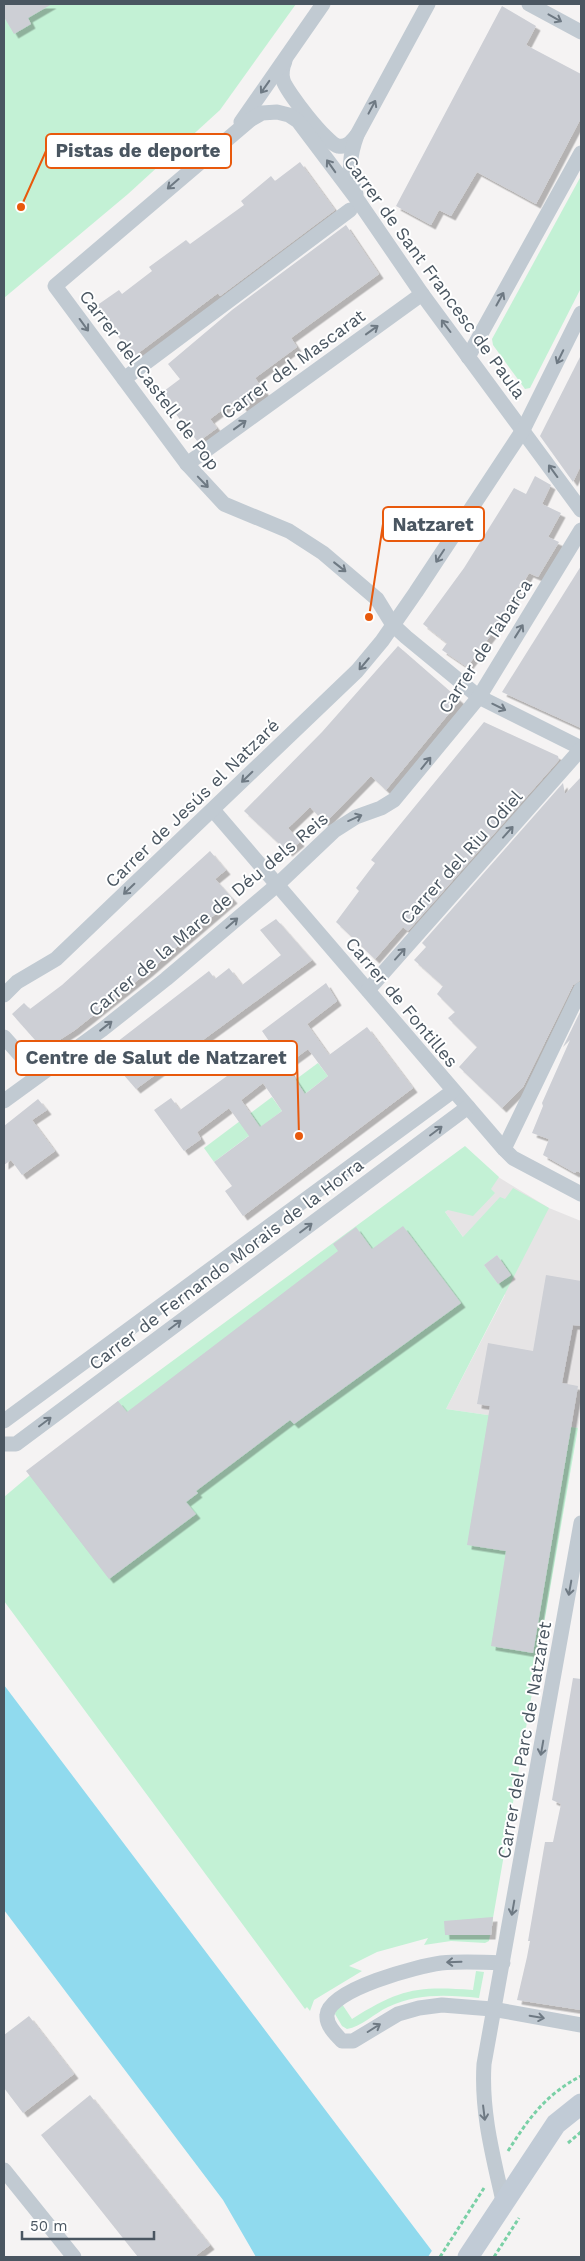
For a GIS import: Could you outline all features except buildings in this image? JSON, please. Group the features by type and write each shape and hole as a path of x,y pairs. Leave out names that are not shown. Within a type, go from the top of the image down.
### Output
{"main road":[{"path":"468,2257 503,2201 556,2124 581,2104"}],"street":[{"path":"236,130 323,4"},
{"path":"124,379 355,206 349,167 357,135 428,4"},
{"path":"529,4 581,32"},
{"name":"Carrer de Sant Francesc de Paula","path":"288,55 281,69 285,87 328,140 339,147 344,146 357,135"},
{"name":"Carrer de Sant Francesc de Paula","path":"236,130 262,113 277,112 289,115 310,136 355,206 581,510"},
{"name":"Carrer del Castell de Pop","path":"236,130 55,286 187,464 224,504 289,531 323,554 372,594 393,625 444,670 479,697 581,749"},
{"path":"468,357 581,153"},
{"name":"Carrer del Mascarat","path":"187,464 422,294"},
{"name":"Carrer de Jesús el Natzaré","path":"4,995 17,982 56,958 357,671 393,625 523,430 581,313"},
{"name":"Carrer de Tabarca","path":"394,800 479,697 581,530"},
{"name":"Carrer del Riu Odiel","path":"368,990 581,749"},
{"name":"Carrer de la Mare de Déu dels Reis","path":"4,1101 38,1075 65,1058 159,984 277,885 345,823 381,808 394,800"},
{"name":"Carrer de Fontilles","path":"212,810 504,1149 513,1158 581,1194"},
{"path":"504,1149 581,989"},
{"path":"4,1037 38,1075"},
{"name":"Carrer de Fernando Morais de la Horra","path":"4,1421 453,1090"},
{"name":"Carrer de Fernando Morais de la Horra","path":"4,1444 16,1444 468,1108"},
{"name":"Carrer del Parc de Natzaret","path":"503,2201 485,2119 482,2094 484,2064 492,2009 503,1963 581,1523"},
{"path":"503,1963 444,1963 398,1972 378,1979 330,2006 327,2016 332,2032 342,2040 353,2041 398,2014 419,2008 464,2005 581,2024"},
{"path":"4,2170 74,2257"}],"path":[{"path":"564,2150 581,2132"},
{"path":"440,2257 484,2189"},
{"path":"494,2257 522,2213"}],"shaded area":[{"path":"495,1175 549,1208 581,1221 581,1410 578,1428 446,1409 505,1295 445,1212"}],"green space":[{"path":"4,4 296,4 220,110 128,194 4,298"},
{"path":"581,176 581,288 530,388 525,389 493,345 492,339"},
{"path":"318,1063 328,1076 301,1097 291,1083"},
{"path":"272,1097 282,1111 214,1162 204,1148"},
{"path":"465,1146 499,1177 491,1189 495,1193 473,1216 448,1210 445,1212 463,1237 500,1197 505,1199 513,1188 549,1208 446,1409 578,1428 489,1941 485,1943 451,1941 424,1945 428,1938 377,1952 349,1966 362,1971 314,2000 310,2011 307,2007 305,2009 4,1601 4,1497 118,1401","holes":["497,1255 511,1275 498,1284 484,1265"]},
{"path":"476,1971 484,1972 479,1998 433,1996 411,1999 388,2007 357,2026 347,2029 342,2026 335,2014 337,2006 342,2004 352,2019 383,2001 409,1992 437,1989 473,1990"}],"water":[{"path":"4,1685 432,2251 448,2257 256,2257 223,2200 4,1910"}],"pier":[{"path":"433,2249 449,2255 451,2257 428,2257"}],"place":[{"name":"Pistas de deporte","path":"21,207"},
{"name":"Natzaret","path":"369,617"},
{"name":"Centre de Salut de Natzaret","path":"299,1136"}]}
